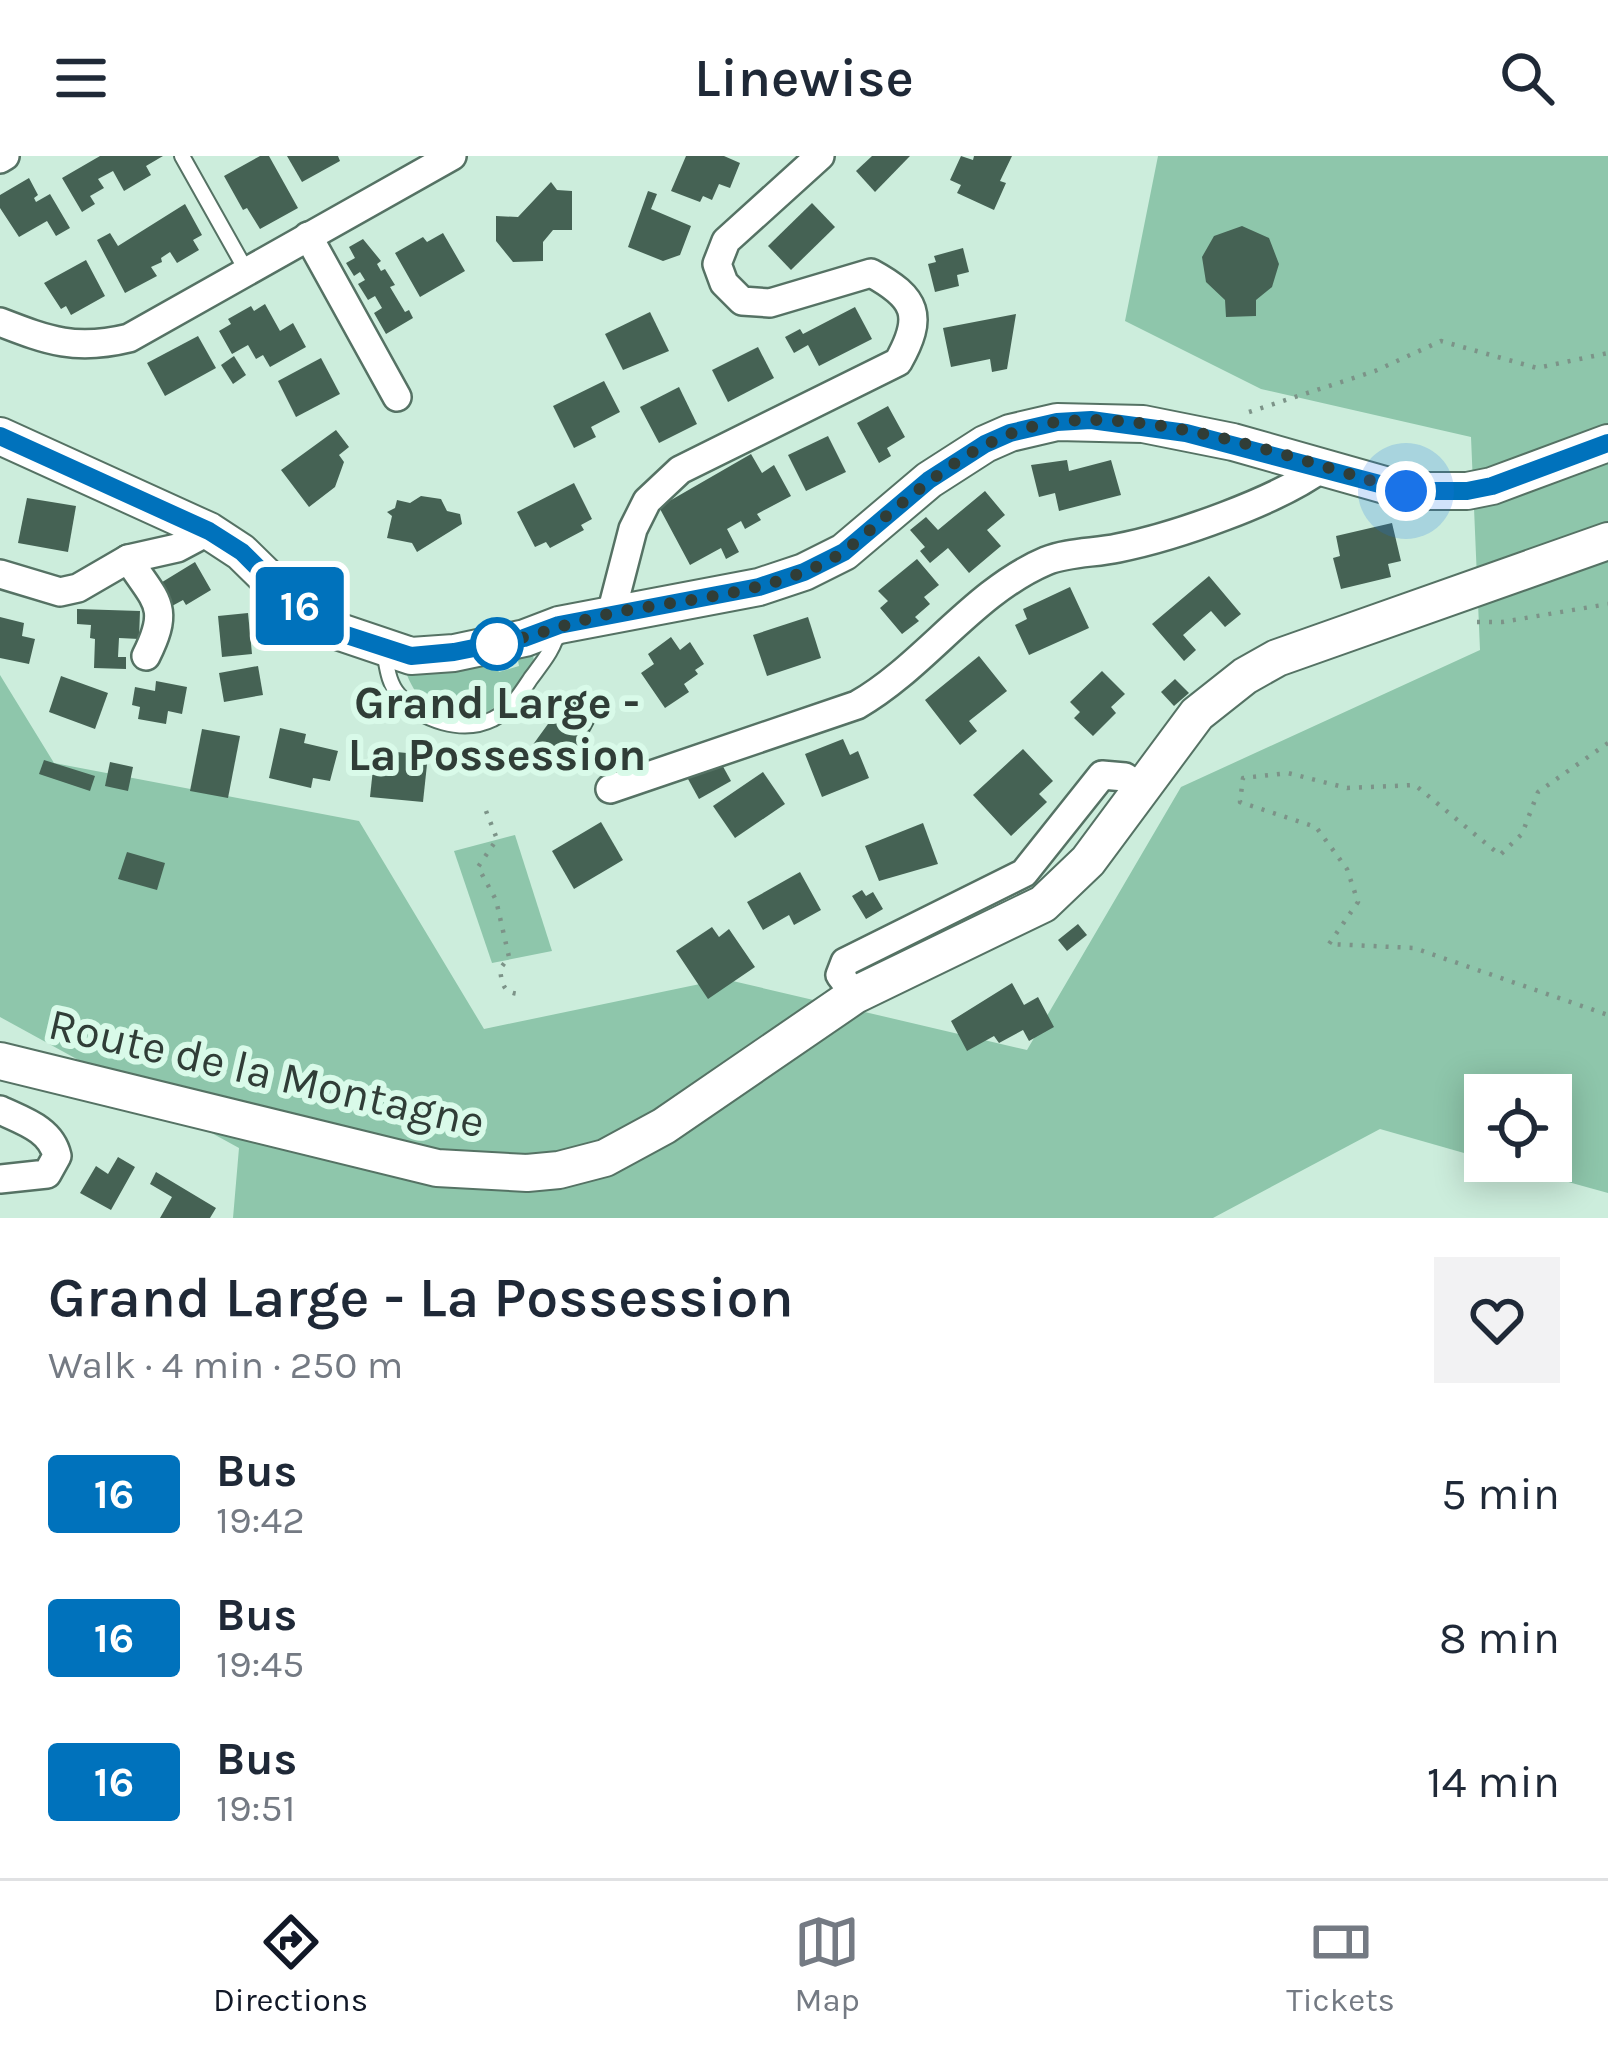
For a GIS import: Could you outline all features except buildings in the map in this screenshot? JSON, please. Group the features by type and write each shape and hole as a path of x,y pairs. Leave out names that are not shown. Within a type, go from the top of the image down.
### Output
{"main road":[{"path":"0,436 209,531 242,552 286,596 334,631 383,646 559,625 759,587 844,552 929,480 985,444 1057,422 1142,424 1233,442 1406,491 1467,491 1529,474 1608,443"},
{"name":"Route de la Montagne","path":"0,1061 437,1168 543,1172 605,1159 664,1126 855,995 1043,904 1088,861 1197,714 1245,676 1277,658 1608,541"}],"street":[{"path":"0,322 65,345 96,346 128,338 452,156"},
{"path":"611,614 633,529 647,501 680,470 898,362 912,336 914,313 899,288 871,274 770,303 742,301 724,284 717,264 726,242 820,156"},
{"path":"308,236 397,397"},
{"path":"610,790 856,705 893,684 1017,576 1052,558 1121,548 1201,523 1303,482 1323,467"},
{"path":"0,574 60,592 128,559 177,548 209,531"},
{"path":"128,559 159,608 162,624 146,656"},
{"path":"0,1110 34,1126 52,1142 57,1156 47,1174 0,1179"}],"lane":[{"path":"182,156 246,270"},
{"path":"383,646 389,680 399,695 435,719 465,728 496,718 513,703 555,644 559,625"}],"path":[{"path":"1249,412 1375,370 1441,341 1537,368 1608,352"},
{"path":"1478,622 1608,604"},
{"path":"1608,743 1538,792 1522,834 1500,855 1415,785 1347,788 1288,772 1243,778 1240,802 1316,827 1347,869 1358,902 1329,944 1414,948 1608,1015"},
{"path":"485,811 497,839 478,867 496,900 509,957 500,969 502,986 510,994 520,994"}],"green space":[{"path":"1158,156 1608,156 1608,1193 1568,1182 1572,1074 1464,1074 1464,1153 1380,1129 1213,1218 233,1218 239,1148 0,1017 0,675 54,763 359,821 484,1029 724,979 1027,1050 1181,787 1480,650 1471,437 1261,389 1125,321"},
{"path":"517,655 533,655 534,661 503,701 470,718 444,716 433,709 407,675 492,659 499,672 519,666"},
{"path":"515,835 552,951 492,963 454,851"}],"bus line":[{"name":"16","path":"0,436 209,531 242,552 286,596 334,631 411,656 524,638 559,625 759,587 804,572 844,552 929,480 985,444 1057,422 1142,424 1233,442 1406,491 1492,486 1608,443"}],"place":[{"name":"Grand Large - La Possession","path":"497,644"}],"route":[{"path":"497,644 489,646 559,625 759,587 804,572 844,552 929,480 985,444 1057,422 1142,424 1233,442 1406,491"}]}
